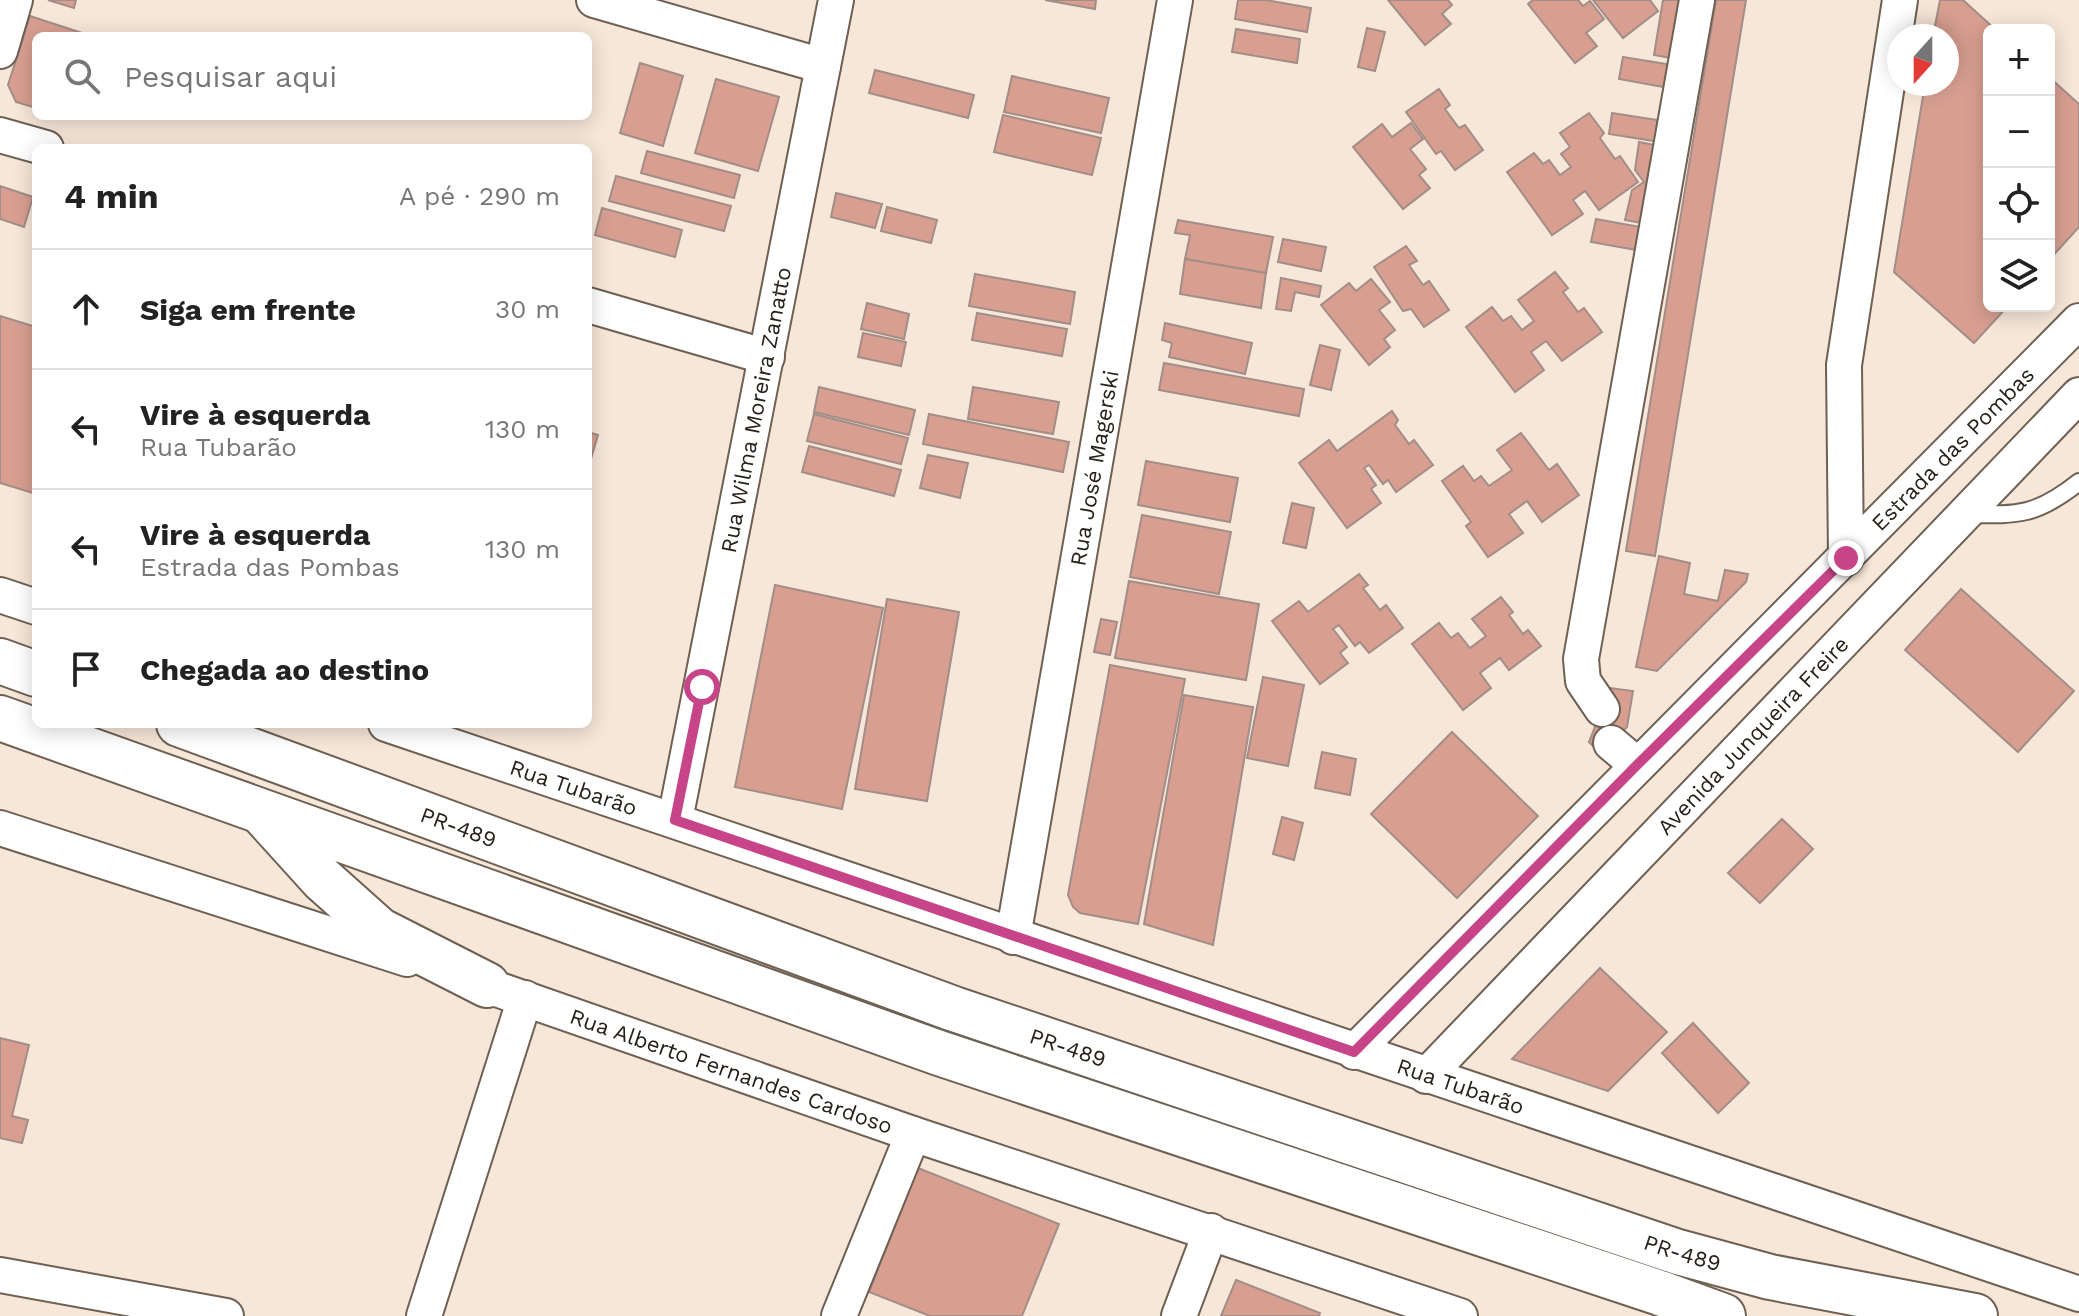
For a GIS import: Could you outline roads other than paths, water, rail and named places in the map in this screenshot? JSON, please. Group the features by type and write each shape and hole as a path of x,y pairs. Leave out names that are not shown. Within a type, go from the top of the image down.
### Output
{"main road":[{"path":"0,661 32,673"},
{"name":"PR-489","path":"0,718 939,1053 1723,1316"},
{"name":"PR-489","path":"190,728 954,1009 1678,1252 1770,1277 1975,1316"},
{"path":"261,811 322,879 379,930 506,992"}],"street":[{"path":"0,51 15,0"},
{"path":"594,0 823,66"},
{"name":"Rua Wilma Moreira Zanatto","path":"675,820 836,0"},
{"name":"Rua José Magerski","path":"1013,937 1175,0"},
{"path":"1602,709 1583,681 1581,659 1697,0"},
{"path":"1846,558 1844,365 1900,0"},
{"path":"0,135 32,144"},
{"path":"592,306 767,357"},
{"name":"Estrada das Pombas","path":"1354,1052 1624,754 1846,558 2079,321"},
{"name":"Avenida Junqueira Freire","path":"1426,1076 2079,395"},
{"path":"0,595 32,606"},
{"name":"Rua Tubarão","path":"398,728 2079,1294"},
{"name":"Rua Alberto Fernandes Cardoso","path":"0,828 506,992 913,1134 1460,1316"},
{"path":"424,1316 506,992"},
{"path":"839,1316 913,1134"},
{"path":"1179,1316 1211,1231"},
{"path":"0,1275 226,1316"}],"lane":[{"path":"1964,514 2014,515 2052,503 2079,482"}]}
